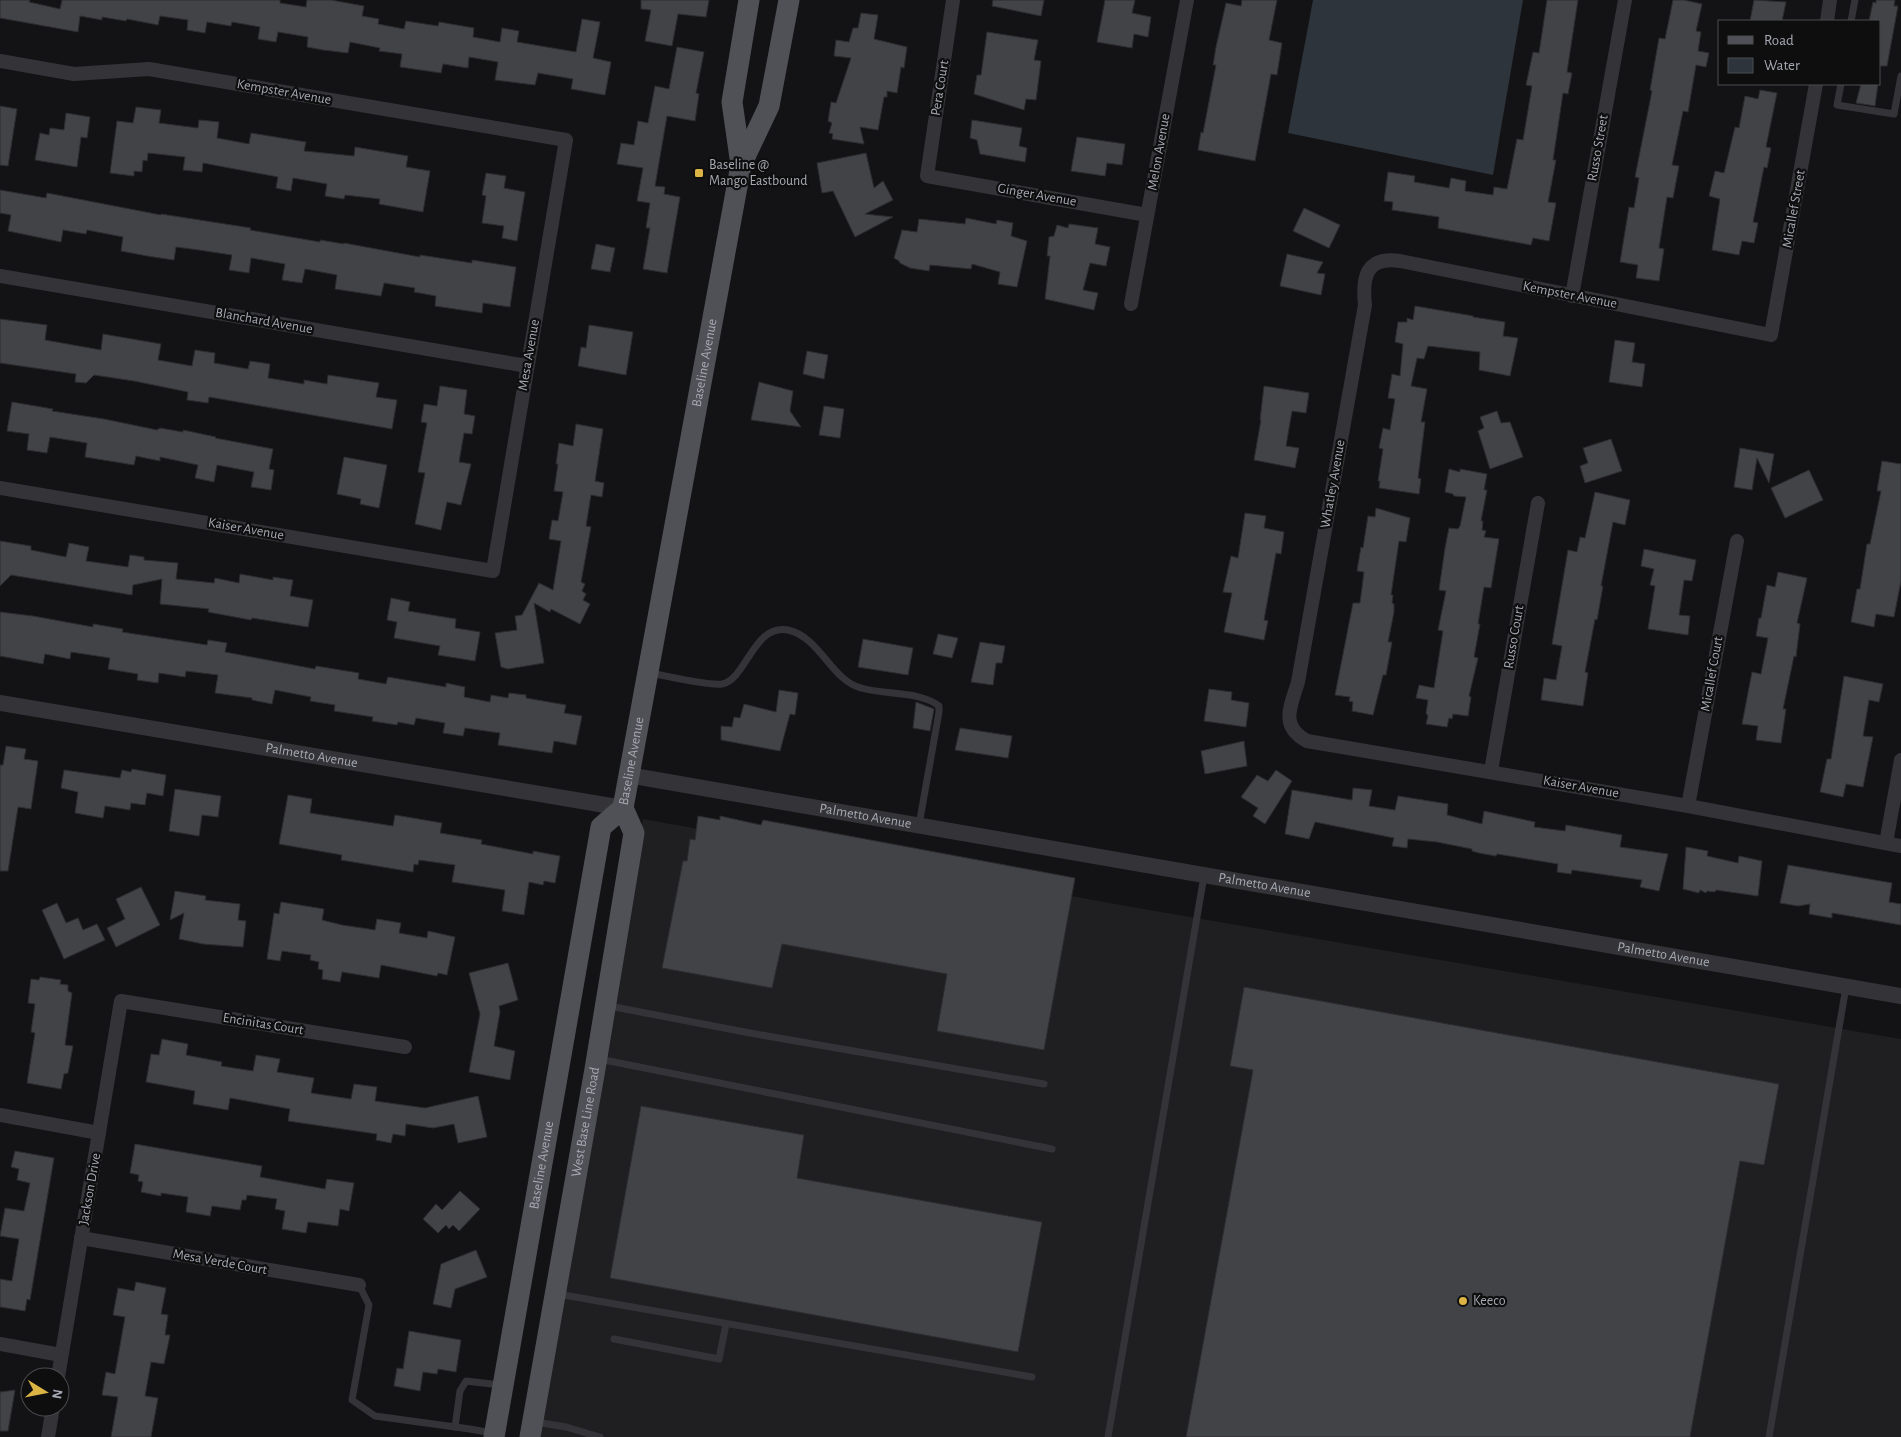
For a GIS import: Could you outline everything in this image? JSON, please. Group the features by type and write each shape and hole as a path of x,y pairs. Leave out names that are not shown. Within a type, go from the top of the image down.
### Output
{"main road":[{"name":"Baseline Avenue","path":"740,165 732,102 748,0"},
{"name":"Baseline Avenue","path":"494,1436 600,827 623,808 740,165 769,106 789,0"},
{"name":"West Base Line Road","path":"531,1429 634,833 623,808"}],"street":[{"name":"Pera Court","path":"927,176 954,0"},
{"name":"Melon Avenue","path":"1131,304 1187,0"},
{"name":"Russo Street","path":"1572,296 1625,0"},
{"path":"1827,20 1830,0"},
{"name":"Kempster Avenue","path":"0,61 74,74 149,69 566,140"},
{"name":"Micallef Street","path":"1771,335 1816,85"},
{"name":"Mesa Avenue","path":"492,571 566,140"},
{"name":"Ginger Avenue","path":"927,176 1147,215"},
{"name":"Kempster Avenue","path":"1370,267 1379,261 1388,259 1771,335"},
{"name":"Whatley Avenue","path":"1292,702 1298,682 1365,305 1363,290 1365,275 1370,267"},
{"name":"Blanchard Avenue","path":"0,276 527,366"},
{"name":"Kaiser Avenue","path":"0,488 492,571"},
{"name":"Russo Court","path":"1491,772 1538,503"},
{"name":"Micallef Court","path":"1688,806 1737,541"},
{"name":"Kaiser Avenue","path":"1292,702 1288,715 1290,727 1298,736 1306,741 1688,806 1901,846"},
{"name":"Palmetto Avenue","path":"0,703 623,808"},
{"path":"1886,843 1901,760"},
{"name":"Palmetto Avenue","path":"628,775 1901,996"},
{"name":"Encinitas Court","path":"122,1001 405,1047"},
{"name":"Jackson Drive","path":"60,1367 122,1001"},
{"path":"0,1115 100,1133"},
{"name":"Mesa Verde Court","path":"82,1238 359,1285"},
{"path":"0,1344 62,1355"},
{"path":"48,1437 51,1417"}],"lane":[{"path":"1851,20 1855,0"},
{"path":"1841,85 1837,105 1894,114 1901,76"},
{"path":"647,672 711,684 723,684 734,678 749,655 764,638 775,630 788,630 800,634 849,683 861,688 916,697 934,702 939,706 939,712 919,825"},
{"path":"1108,1437 1204,875"},
{"path":"1769,1437 1846,987"},
{"path":"605,1006 1044,1084"},
{"path":"596,1058 1052,1149"},
{"path":"359,1285 369,1305 352,1400 374,1416 455,1427 494,1436"},
{"path":"555,1294 1032,1377"},
{"path":"614,1340 719,1359 726,1324"},
{"path":"455,1427 460,1391 466,1381 502,1386"},
{"path":"531,1429 566,1427 600,1437"}],"shaded area":[{"path":"643,819 1132,907 1901,1039 1901,1437 536,1437"}],"water":[{"path":"1313,0 1523,0 1493,175 1288,133"}],"building":[{"path":"0,0 30,0 29,2 60,9 62,0 280,0 280,3 306,7 307,0 331,0 364,6 362,16 379,19 378,24 404,29 406,21 438,26 439,22 474,28 473,37 500,42 502,28 519,31 517,42 576,52 582,19 600,22 593,58 611,62 605,95 571,89 573,79 538,73 535,85 495,80 498,62 469,57 468,68 443,64 441,73 400,67 402,54 379,51 380,48 350,42 348,53 323,50 307,47 308,37 278,32 276,42 258,39 260,27 232,22 231,26 207,22 205,33 187,30 188,20 160,16 158,25 127,19 126,21 102,17 102,20 80,16 78,32 0,18"},
{"path":"641,0 709,0 706,17 678,14 672,46 645,41 651,10 641,9"},
{"path":"993,0 1044,0 1041,16 992,6"},
{"path":"1105,0 1135,0 1132,13 1151,17 1148,37 1134,34 1132,48 1097,42"},
{"path":"1242,0 1277,0 1269,40 1282,43 1277,75 1271,74 1255,161 1198,150 1216,65 1213,65 1226,3 1241,6"},
{"path":"1547,0 1578,0 1567,72 1572,73 1568,94 1563,93 1553,160 1556,160 1548,202 1556,203 1549,241 1533,238 1531,245 1438,228 1439,217 1392,210 1393,202 1384,201 1388,172 1415,176 1414,182 1449,188 1451,178 1466,181 1465,191 1493,195 1494,187 1507,189 1517,139 1523,140 1532,86 1526,85 1533,52 1539,53"},
{"path":"1673,0 1684,0 1702,4 1696,31 1701,32 1698,51 1709,53 1706,67 1696,65 1688,112 1683,111 1672,165 1679,166 1673,198 1667,197 1659,248 1664,249 1659,281 1636,278 1638,265 1620,262 1629,207 1634,208 1639,178 1635,177 1652,91 1650,90 1659,38 1665,39"},
{"path":"1754,0 1786,2 1782,20 1750,20"},
{"path":"1876,0 1895,0 1894,6 1898,6 1887,66 1881,66 1881,20 1869,20 1873,2 1876,3"},
{"path":"861,13 878,15 874,39 907,47 904,68 901,67 897,93 887,91 887,97 884,97 878,130 860,127 864,144 832,139 833,134 829,133 832,123 828,121 831,102 836,103 851,58 834,56 836,40 849,42 853,28 858,28"},
{"path":"987,32 1038,40 1034,60 1041,61 1036,100 1026,99 1024,110 974,94 977,75 981,75"},
{"path":"677,47 704,52 696,93 699,94 695,121 667,116 655,186 665,187 664,194 680,197 667,273 643,269 650,228 646,228 650,203 637,201 643,168 617,164 621,143 634,145 638,121 648,123 655,86 669,89"},
{"path":"1861,85 1878,85 1875,106 1856,103"},
{"path":"1760,90 1777,93 1766,147 1771,148 1767,168 1764,167 1753,222 1758,223 1754,243 1742,241 1739,255 1712,250 1720,199 1709,196 1715,171 1724,173 1735,127 1739,128 1745,96 1758,99"},
{"path":"0,106 17,109 8,166 0,165"},
{"path":"136,107 161,110 159,123 198,128 199,120 219,122 217,138 249,144 251,133 306,142 304,151 354,156 355,147 408,156 406,167 430,171 423,212 379,204 380,199 345,195 344,199 325,196 327,184 293,178 291,191 276,188 278,177 203,163 202,172 183,170 185,157 148,153 147,161 143,160 142,172 134,171 134,176 110,173 117,121 133,123"},
{"path":"66,113 90,117 87,138 81,137 77,167 35,160 40,133 49,135 50,128 64,130"},
{"path":"972,120 1022,128 1019,146 1027,148 1025,162 980,154 977,140 970,138"},
{"path":"1077,137 1125,144 1122,165 1107,163 1105,176 1071,171"},
{"path":"866,153 874,188 883,181 893,200 865,214 893,217 855,237 833,191 822,193 817,163"},
{"path":"486,173 506,176 504,188 525,192 517,241 502,238 504,226 482,223 486,196 482,195"},
{"path":"0,190 46,198 47,193 161,215 251,228 250,230 320,242 320,240 344,243 420,257 420,255 472,263 472,260 516,267 510,307 483,303 482,313 435,306 436,296 414,292 415,288 384,283 381,296 335,289 337,275 305,269 302,283 282,280 285,264 251,258 249,273 229,270 232,255 199,250 176,247 174,260 147,256 121,251 123,237 87,230 86,234 63,230 61,242 8,231 11,215 0,213"},
{"path":"1304,208 1340,225 1329,248 1293,231"},
{"path":"966,218 996,224 997,220 1013,223 1011,236 1027,241 1017,287 998,284 1000,272 972,264 971,269 930,265 929,271 910,268 894,258 902,230 917,232 919,219 965,224"},
{"path":"1069,224 1098,228 1095,244 1110,247 1106,266 1090,263 1083,290 1098,293 1094,310 1045,299 1050,256 1047,256 1049,237 1054,236 1057,225 1068,228"},
{"path":"596,244 615,248 610,272 591,269"},
{"path":"1287,254 1323,262 1317,273 1325,274 1321,295 1280,286"},
{"path":"1415,306 1505,322 1503,336 1518,338 1510,376 1479,370 1480,352 1428,346 1424,359 1417,358 1411,386 1427,389 1421,422 1425,422 1418,478 1421,479 1419,494 1379,488 1380,481 1378,481 1383,449 1379,448 1383,428 1390,430 1395,399 1388,398 1392,374 1400,376 1403,344 1395,342 1398,322 1407,322 1407,318 1413,320"},
{"path":"0,319 47,325 45,340 101,350 103,334 161,344 158,360 192,366 195,350 215,353 214,363 248,369 250,361 270,364 268,378 304,384 304,380 327,384 328,375 379,383 376,397 397,400 392,429 209,397 208,403 187,400 188,392 94,375 86,383 75,382 76,374 0,363"},
{"path":"589,325 633,332 626,375 578,366 581,347 586,348"},
{"path":"1615,340 1635,343 1632,362 1645,364 1642,387 1609,382"},
{"path":"807,351 828,355 824,379 803,374"},
{"path":"759,382 793,391 790,411 801,427 751,420"},
{"path":"440,386 467,390 464,414 475,416 472,434 464,433 459,462 471,464 461,505 447,502 441,530 415,524 425,473 418,472 427,423 421,422 424,404 437,406"},
{"path":"1264,386 1309,393 1306,413 1292,411 1286,446 1299,448 1295,468 1254,460 1261,420"},
{"path":"12,402 157,430 160,428 183,432 183,430 273,449 269,469 274,470 271,490 251,487 254,472 217,465 214,482 195,478 198,465 160,457 160,461 136,456 134,465 85,457 87,443 50,437 47,453 27,450 29,434 7,431"},
{"path":"824,406 844,409 840,438 819,435"},
{"path":"1497,411 1501,423 1510,422 1523,457 1490,469 1478,431 1484,428 1480,417"},
{"path":"576,424 603,429 595,481 604,483 602,497 591,495 586,526 591,527 581,582 585,584 582,591 586,594 583,600 590,604 580,624 551,609 550,612 534,603 544,663 508,669 501,667 495,633 517,630 515,616 522,615 539,583 553,590 561,541 549,539 552,520 558,521 563,492 554,491 558,464 556,464 559,443 573,446"},
{"path":"1611,439 1622,471 1585,483 1580,466 1588,463 1583,448"},
{"path":"1740,448 1774,454 1769,483 1757,458 1752,490 1734,487"},
{"path":"344,457 387,465 379,508 360,504 361,499 337,494"},
{"path":"1882,461 1901,464 1901,581 1894,617 1876,614 1874,627 1851,622 1857,589 1860,589 1867,544 1870,544 1881,491 1877,491"},
{"path":"1449,469 1460,472 1460,469 1487,474 1484,490 1487,490 1481,521 1483,521 1482,530 1486,531 1484,537 1499,539 1491,588 1484,587 1474,657 1478,658 1469,696 1471,697 1468,716 1453,714 1452,719 1449,718 1447,727 1426,724 1428,700 1416,698 1419,685 1434,688 1443,631 1438,630 1446,591 1439,590 1445,548 1449,528 1458,529 1460,526 1466,497 1454,496 1445,492"},
{"path":"1809,470 1823,500 1785,518 1771,488"},
{"path":"1595,492 1630,500 1625,525 1613,522 1601,586 1603,586 1597,620 1595,619 1585,672 1588,673 1583,706 1541,700 1544,678 1556,680 1562,646 1552,644 1568,550 1577,552 1580,537 1585,538"},
{"path":"1376,508 1410,518 1406,542 1399,541 1391,595 1393,595 1394,612 1388,642 1392,642 1386,675 1383,675 1373,715 1352,711 1353,702 1349,701 1350,697 1335,695 1353,603 1360,603 1364,572 1357,571 1361,547 1363,548 1368,516 1375,517"},
{"path":"1245,513 1266,516 1264,528 1284,532 1281,554 1276,553 1264,620 1268,621 1264,640 1224,632 1232,593 1223,592 1231,556 1238,558"},
{"path":"0,541 31,546 31,550 66,557 69,543 89,547 86,561 128,567 130,555 144,557 144,560 178,563 176,579 214,583 215,578 239,583 240,574 273,580 273,577 293,580 290,596 313,600 308,627 252,618 251,620 208,612 209,609 160,604 162,579 133,585 132,595 11,575 0,586"},
{"path":"1644,549 1696,560 1692,581 1684,580 1679,615 1690,616 1688,635 1648,629 1655,586 1650,585 1654,569 1641,566"},
{"path":"1778,572 1807,578 1797,623 1800,624 1796,657 1794,656 1783,709 1786,709 1781,743 1756,740 1758,726 1742,724 1752,672 1761,674 1768,638 1756,636 1759,618 1761,618 1767,585 1775,587"},
{"path":"391,598 410,602 408,611 456,619 455,628 480,632 475,661 438,655 440,646 394,638 397,622 387,620"},
{"path":"0,612 93,627 93,624 123,629 122,632 207,645 208,640 227,643 225,652 315,669 316,666 359,673 358,679 386,684 388,677 446,687 446,683 465,687 464,697 490,702 491,695 508,698 509,693 526,695 526,698 566,705 564,713 582,716 576,745 554,741 552,753 498,745 500,733 465,728 463,736 443,733 445,723 416,718 414,725 398,722 397,725 372,721 373,717 334,711 335,705 310,701 311,697 275,690 272,704 252,700 252,698 215,693 218,675 186,671 185,677 159,673 158,683 137,680 138,674 108,669 110,658 71,652 70,659 45,654 43,664 0,656"},
{"path":"938,634 958,638 952,658 933,654"},
{"path":"863,639 913,648 908,675 858,667"},
{"path":"980,642 1005,646 1002,663 996,663 993,685 971,682"},
{"path":"1844,676 1883,684 1879,702 1869,700 1863,736 1873,737 1863,787 1846,784 1843,797 1820,792 1827,759 1831,759"},
{"path":"1209,689 1232,692 1231,700 1249,703 1246,727 1204,721"},
{"path":"779,690 798,693 795,715 790,714 780,751 721,740 721,726 732,727 734,717 740,718 744,704 776,712"},
{"path":"916,702 934,709 930,731 913,728"},
{"path":"960,728 1012,736 1008,758 955,750"},
{"path":"1244,741 1247,766 1205,774 1201,751"},
{"path":"6,746 26,749 24,759 38,761 31,809 18,807 8,871 0,871 0,765 3,765"},
{"path":"132,769 166,775 163,796 147,793 145,805 131,803 130,810 105,806 103,818 75,813 78,792 61,788 64,770 120,778 122,770 131,772"},
{"path":"1276,770 1292,781 1265,824 1253,816 1258,808 1241,797 1257,775 1268,781"},
{"path":"1353,788 1372,790 1369,806 1395,810 1398,796 1448,804 1447,815 1482,824 1484,811 1535,822 1534,827 1565,831 1566,825 1622,835 1620,847 1668,854 1659,891 1640,887 1642,880 1572,870 1571,874 1557,872 1558,864 1479,853 1472,851 1472,849 1437,842 1408,839 1407,848 1392,846 1394,838 1315,822 1309,839 1285,834 1292,790 1352,800"},
{"path":"175,789 221,796 218,817 202,815 199,836 169,831"},
{"path":"288,795 312,799 310,813 393,826 395,815 442,823 440,833 482,840 481,844 533,854 533,851 560,856 555,883 544,881 543,885 529,882 524,915 502,911 505,890 452,882 455,865 419,860 418,865 414,864 413,872 341,860 342,855 279,844"},
{"path":"698,816 720,820 720,816 761,825 763,820 1075,878 1044,1050 937,1031 947,974 782,944 772,988 662,968 683,861 687,861 690,839 695,840"},
{"path":"1686,847 1708,851 1707,856 1738,863 1739,856 1762,861 1758,896 1716,890 1715,892 1707,891 1706,893 1700,890 1699,893 1683,889"},
{"path":"1788,865 1892,883 1889,902 1901,904 1901,925 1832,913 1832,918 1809,914 1810,904 1798,906 1780,903"},
{"path":"141,887 160,925 116,947 107,928 125,919 116,899"},
{"path":"175,891 206,896 205,900 240,904 238,920 246,921 243,947 203,944 179,939 184,913 170,920"},
{"path":"281,902 324,909 322,920 342,925 375,930 377,919 401,923 399,933 427,938 428,931 455,937 447,975 438,973 437,976 381,965 379,978 342,972 340,982 322,979 323,970 318,969 319,962 310,960 311,955 282,951 280,961 267,959 274,913 279,914"},
{"path":"57,903 66,923 78,918 83,930 97,924 105,940 64,959 42,910"},
{"path":"508,963 518,1000 499,1006 500,1012 494,1046 515,1051 510,1080 469,1072 480,1014 469,973"},
{"path":"40,977 61,980 60,984 68,985 68,991 72,993 65,1045 73,1046 68,1073 64,1074 61,1089 27,1083 35,1033 31,1032 35,1004 28,1003 31,979 39,980"},
{"name":"Keeco","path":"1244,987 1779,1084 1764,1165 1740,1161 1690,1437 1186,1437 1253,1070 1230,1066"},
{"path":"162,1039 188,1044 186,1055 222,1062 221,1066 253,1071 256,1055 280,1059 277,1072 314,1078 311,1093 351,1099 354,1084 377,1087 375,1101 425,1108 478,1096 487,1137 458,1143 454,1124 433,1128 406,1124 405,1136 393,1134 391,1143 376,1140 377,1134 288,1121 290,1109 230,1098 228,1110 193,1104 195,1091 146,1082 151,1054 159,1055"},
{"path":"641,1106 804,1135 797,1178 1042,1222 1018,1352 610,1278"},
{"path":"135,1144 262,1166 260,1177 325,1189 327,1179 354,1183 349,1211 340,1209 338,1226 308,1222 306,1233 282,1229 285,1211 275,1209 277,1199 247,1195 246,1200 242,1200 240,1210 212,1206 210,1216 186,1212 188,1197 161,1193 161,1196 141,1192 143,1182 138,1181 139,1175 130,1173"},
{"path":"15,1151 54,1158 30,1300 27,1299 25,1311 0,1307 0,1279 12,1281 19,1239 0,1236 5,1208 24,1211 30,1183 17,1180 19,1169 11,1167"},
{"path":"460,1191 480,1209 459,1231 453,1225 449,1229 446,1225 438,1233 423,1219 436,1204 442,1210"},
{"path":"476,1250 487,1277 455,1289 451,1308 433,1304 441,1264"},
{"path":"136,1282 166,1288 161,1314 168,1315 165,1335 170,1335 164,1364 151,1362 145,1396 158,1398 151,1437 111,1437 118,1397 102,1395 106,1372 115,1374 125,1317 113,1315 118,1288 134,1291"},
{"path":"409,1331 461,1340 456,1372 438,1369 437,1374 423,1372 420,1391 394,1386 397,1368 403,1369"},
{"path":"15,1390 8,1431 0,1431 0,1392"}],"place":[{"name":"Baseline @ Mango Eastbound","path":"699,173"},
{"name":"Keeco","path":"1463,1301"}]}
